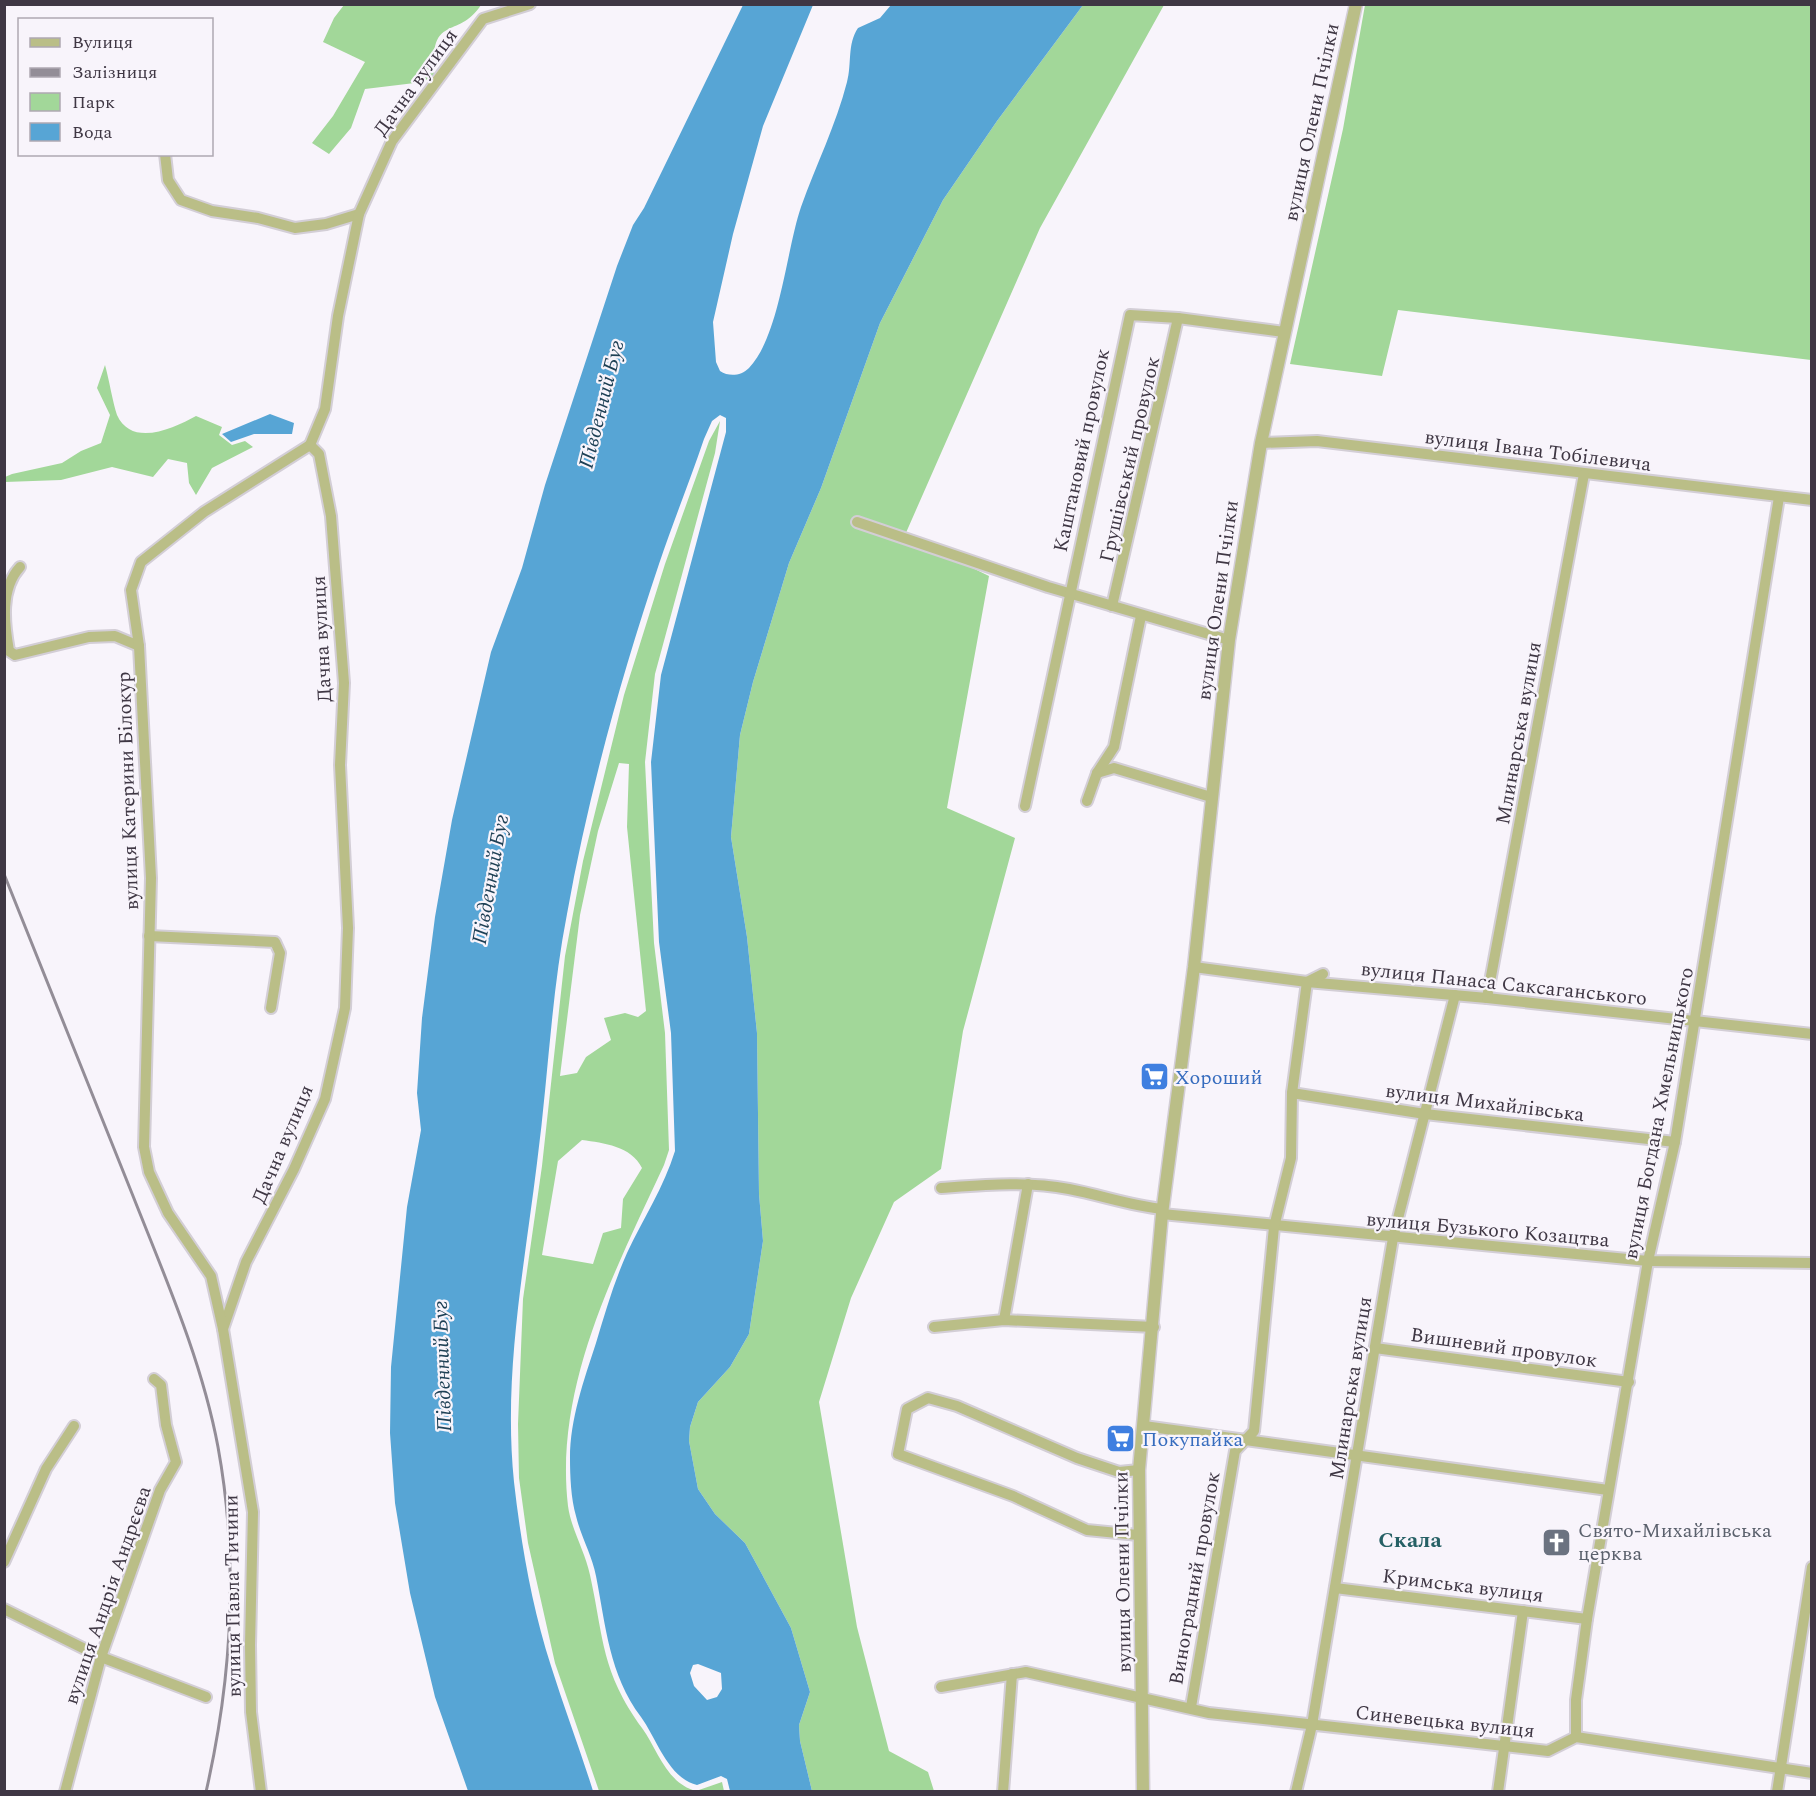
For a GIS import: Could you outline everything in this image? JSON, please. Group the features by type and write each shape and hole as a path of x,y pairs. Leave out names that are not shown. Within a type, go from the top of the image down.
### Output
{"street":[{"name":"Дачна вулиця","path":"223,1329 246,1262 280,1199 325,1099 345,1008 348,927 340,765 344,683 332,516 319,454 310,445 325,409 338,316 359,214 392,141 483,19 530,4"},
{"name":"вулиця Олени Пчілки","path":"1143,1791 1144,1698 1138,1535 1139,1470 1163,1211 1194,967 1229,640 1261,443 1356,4"},
{"path":"165,156 168,180 181,200 212,211 258,218 295,228 326,224 359,214"},
{"name":"Каштановий провулок","path":"1025,806 1068,593 1130,315 1178,318"},
{"path":"1178,318 1284,332"},
{"name":"Грушівський провулок","path":"1112,606 1178,318"},
{"name":"вулиця Івана Тобілевича","path":"1261,443 1317,441 1812,501"},
{"name":"вулиця Катерини Білокур","path":"223,1329 211,1276 168,1213 149,1172 144,1147 151,878 139,646 131,590 141,562 204,512 310,445"},
{"name":"Млинарська вулиця","path":"1487,998 1584,474"},
{"name":"вулиця Богдана Хмельницького","path":"1576,1737 1576,1700 1608,1490 1629,1382 1648,1261 1675,1142 1696,1021 1779,497"},
{"path":"857,522 1068,593 1229,640"},
{"name":"вулиця Катерини Білокур","path":"20,567 11,577 6,594 6,633 9,651 15,655 89,637 116,636 139,646"},
{"path":"1087,801 1097,773 1114,747 1141,616"},
{"path":"1097,773 1114,768 1211,797"},
{"name":"вулиця Катерини Білокур","path":"149,936 275,942 280,953 271,1008"},
{"name":"вулиця Панаса Саксаганського","path":"1194,967 1307,982 1487,998 1812,1034"},
{"path":"1307,982 1323,974"},
{"name":"Виноградний провулок","path":"1191,1707 1235,1451 1254,1431 1274,1227 1291,1158 1292,1093 1307,982"},
{"name":"Млинарська вулиця","path":"1296,1791 1312,1725 1393,1238 1455,995"},
{"name":"вулиця Михайлівська","path":"1292,1093 1425,1114 1675,1142"},
{"path":"1004,1320 1028,1184"},
{"path":"941,1188 1028,1184 1069,1190 1163,1211"},
{"name":"вулиця Бузького Козацтва","path":"1163,1211 1274,1227 1648,1261 1812,1263"},
{"path":"934,1327 1004,1320 1154,1327"},
{"name":"вулиця Павла Тичини","path":"223,1329 253,1512 251,1712 261,1791"},
{"name":"Вишневий провулок","path":"1375,1348 1629,1382"},
{"name":"вулиця Андрія Андрєєва","path":"65,1791 101,1657 160,1490 176,1462 166,1425 161,1385 154,1379"},
{"path":"1138,1535 1087,1530 1039,1506 898,1454 908,1409 928,1398 957,1406 1087,1461 1119,1472 1139,1470"},
{"path":"4,1562 46,1469 74,1426"},
{"path":"1144,1426 1608,1490"},
{"path":"1776,1791 1812,1567"},
{"name":"Кримська вулиця","path":"1335,1588 1587,1619"},
{"path":"4,1609 101,1657 206,1697"},
{"path":"1498,1791 1523,1611"},
{"name":"Синевецька вулиця","path":"941,1687 1026,1672 1191,1707 1209,1713 1548,1751 1576,1737"},
{"path":"1003,1791 1012,1674"},
{"path":"1576,1737 1812,1773"}],"green space":[{"path":"344,5 481,5 472,16 441,35 436,43 434,75 423,82 365,89 351,128 329,154 312,143 333,116 365,62 323,42 334,18"},
{"path":"1083,5 1164,5 1040,228 905,535 989,576 947,808 1015,838 963,1031 941,1169 894,1202 851,1298 819,1402 857,1627 889,1751 928,1772 934,1791 812,1791 800,1741 799,1725 810,1692 791,1628 745,1543 715,1514 698,1489 689,1441 690,1427 698,1402 730,1367 749,1334 763,1241 759,1194 757,1033 747,937 731,837 740,735 753,682 789,563 821,488 880,323 943,200 997,121"},
{"path":"1365,5 1811,5 1811,360 1398,310 1382,376 1290,364 1343,129"},
{"path":"105,365 117,415 124,425 133,431 143,433 165,430 196,416 222,427 219,435 232,445 245,441 253,447 212,468 196,495 189,483 187,463 168,459 153,477 112,467 61,480 5,482 5,477 12,474 62,463 81,451 101,443 110,415 97,388"},
{"path":"720,421 715,453 655,674 645,762 654,943 665,1033 669,1150 608,1288 592,1330 579,1373 570,1417 566,1461 568,1506 588,1566 611,1671 629,1708 664,1765 677,1781 696,1791 599,1791 555,1663 528,1543 519,1478 518,1424 523,1299 542,1166 565,956 583,861 624,695 665,564 709,441","holes":["619,763 629,764 627,827 646,1011 638,1017 625,1013 604,1018 611,1040 586,1057 577,1073 560,1076 580,915 598,831","582,1140 608,1144 624,1150 642,1168 623,1199 621,1228 603,1233 593,1264 542,1255 558,1161"]},
{"path":"722,1782 724,1791 696,1791"}],"water":[{"name":"Південний Буг","path":"743,5 813,5 763,126 733,234 713,322 716,362 720,371 731,375 742,373 749,368 760,353 768,335 781,292 801,207 842,98 848,75 852,41 858,28 880,18 891,5 1083,5 997,121 943,200 880,323 821,488 789,563 753,682 740,735 731,837 747,937 757,1033 759,1194 763,1241 749,1334 730,1367 698,1402 690,1427 689,1441 698,1489 715,1514 745,1543 791,1628 810,1692 799,1725 800,1741 812,1791 730,1791 727,1779 721,1776 697,1785 678,1775 664,1757 630,1701 615,1667 594,1568 574,1509 572,1495 570,1458 572,1429 582,1385 618,1275 675,1151 671,1033 659,942 651,762 661,675 726,432 726,418 720,415 712,421 704,439 659,564 619,693 585,825 557,976 541,1132 516,1322 511,1442 524,1552 544,1644 593,1791 468,1791 435,1697 410,1593 395,1503 390,1433 391,1367 407,1207 421,1130 417,1093 422,1018 435,917 452,820 491,652 522,568 545,485 617,266 633,225 644,208","holes":["698,1664 721,1673 722,1689 717,1697 707,1700 694,1686 690,1673 693,1665"]},
{"path":"270,414 294,423 292,434 254,434 231,442 222,434"}],"railway":[{"path":"4,874 170,1288 193,1351 211,1415 225,1490 229,1533 230,1620 222,1706 206,1792"}],"place":[{"name":"Хороший","path":"1154,1077"},
{"name":"Покупайка","path":"1121,1439"},
{"name":"Свято-Михайлівська церква","path":"1557,1542"}],"district":[{"name":"Скала","path":"1410,1539"}]}
